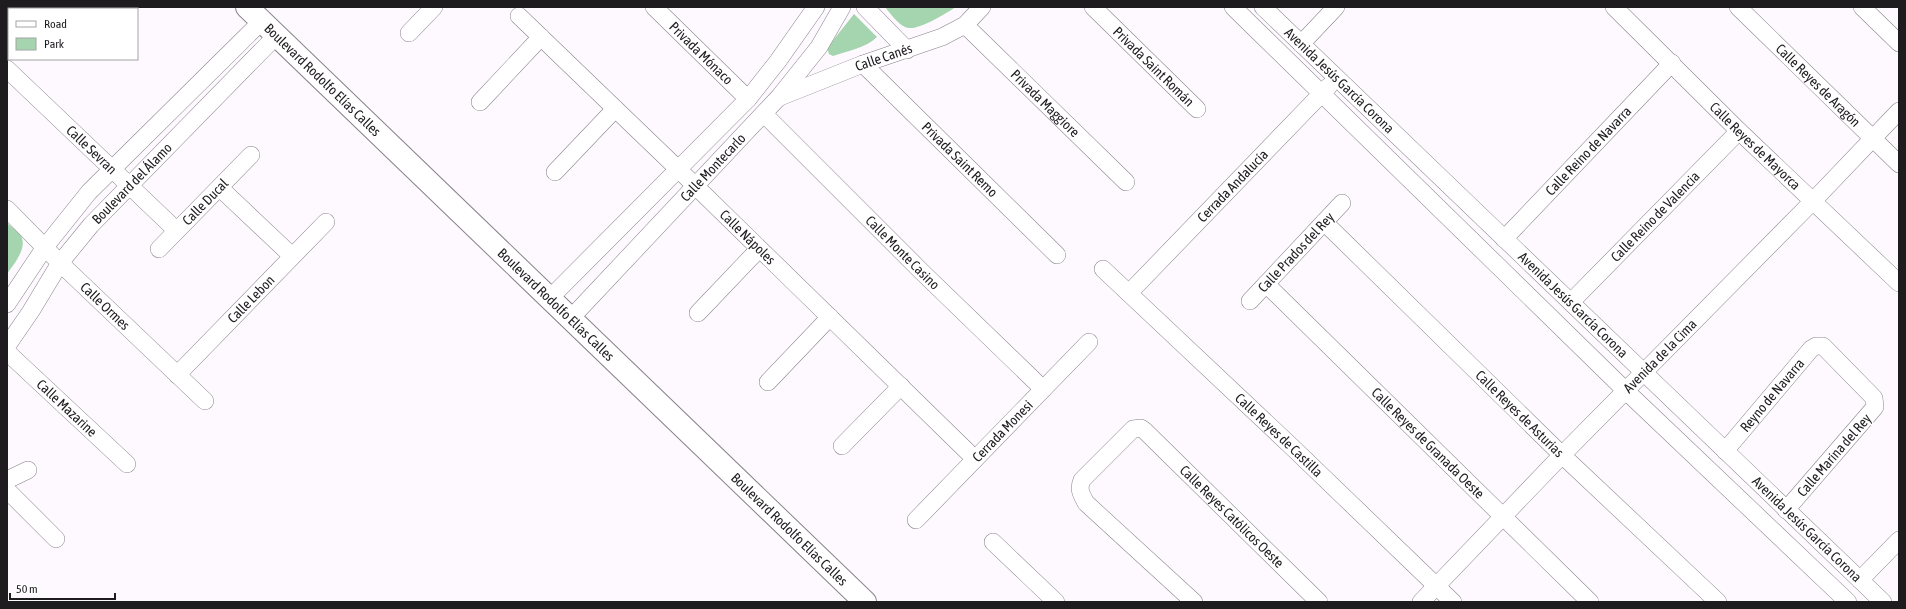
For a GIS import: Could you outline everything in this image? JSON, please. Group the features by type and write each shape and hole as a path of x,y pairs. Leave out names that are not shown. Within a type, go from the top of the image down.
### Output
{"main road":[{"name":"Boulevard Rodolfo Elías Calles","path":"262,21 865,602"}],"street":[{"path":"409,33 434,7"},
{"name":"Privada Mónaco","path":"654,7 748,99"},
{"name":"Calle Montecarlo","path":"571,318 696,187 779,97 819,47 842,7"},
{"path":"866,7 907,50"},
{"name":"Calle Canés","path":"779,97 863,64 942,37 965,25 982,7"},
{"name":"Privada Saint Román","path":"1093,7 1197,109"},
{"name":"Avenida Jesús García Corona","path":"1233,7 1626,391 1848,602"},
{"name":"Avenida Jesús García Corona","path":"1263,7 1786,510 1884,602"},
{"path":"1301,44 1336,7"},
{"name":"Calle Reyes de Mayorca","path":"1614,7 1739,131 1814,200 1899,283"},
{"name":"Calle Reyes de Aragón","path":"1738,7 1899,164"},
{"path":"1862,7 1899,43"},
{"name":"Calle Montecarlo","path":"550,298 748,99 809,10"},
{"name":"Calle Nápoles","path":"519,16 975,459"},
{"name":"Boulevard del Álamo","path":"7,304 45,247 85,197 262,21"},
{"name":"Boulevard del Álamo","path":"7,346 31,311 60,263 91,225 130,186 262,21"},
{"name":"Privada Maggiore","path":"965,25 1126,182"},
{"path":"480,102 541,37"},
{"name":"Calle Reino de Navarra","path":"1504,239 1672,63"},
{"name":"Privada Saint Remo","path":"863,64 1057,255"},
{"name":"Calle Sevran","path":"7,69 176,230"},
{"name":"Cerrada Andalucía","path":"1130,293 1337,78"},
{"path":"555,172 615,109"},
{"name":"Avenida de la Cima","path":"1421,602 1562,455 1814,200 1899,111"},
{"name":"Calle Monte Casino","path":"764,114 922,272 1043,388"},
{"name":"Calle Reino de Valencia","path":"1571,302 1739,131"},
{"name":"Calle Ducal","path":"159,249 251,155"},
{"path":"220,188 292,256"},
{"name":"Calle Prados del Rey","path":"1250,301 1342,203"},
{"name":"Calle Ormes","path":"7,209 60,263 205,401"},
{"name":"Calle Lebon","path":"177,375 326,222"},
{"name":"Calle Reyes de Asturias","path":"1324,222 1562,455 1718,602"},
{"path":"698,313 759,249"},
{"name":"Calle Reyes de Castilla","path":"1103,269 1130,293 1453,602"},
{"name":"Calle Reyes de Granada Oeste","path":"1266,284 1590,602"},
{"path":"768,382 830,317"},
{"name":"Cerrada Monesi","path":"916,520 1089,342"},
{"name":"Reyno de Navarra","path":"1725,451 1811,349 1816,346 1823,346 1874,398"},
{"name":"Calle Mazarine","path":"7,352 127,464"},
{"path":"842,446 901,386"},
{"name":"Calle Marina del Rey","path":"1786,510 1873,411 1876,404 1874,398"},
{"name":"Calle Reyes Católicos Oeste","path":"1194,602 1086,503 1079,486 1082,480 1133,429 1141,428 1146,431 1319,602"},
{"path":"7,480 28,470"},
{"path":"7,490 56,539"},
{"path":"1860,580 1899,540"},
{"path":"993,542 1056,602"}],"green space":[{"path":"885,7 956,7 931,22 910,28 905,27 894,18"},
{"path":"854,14 877,37 873,41 856,49 833,56 829,54 827,48"},
{"path":"7,223 20,234 23,241 23,246 19,256 7,274"}]}
